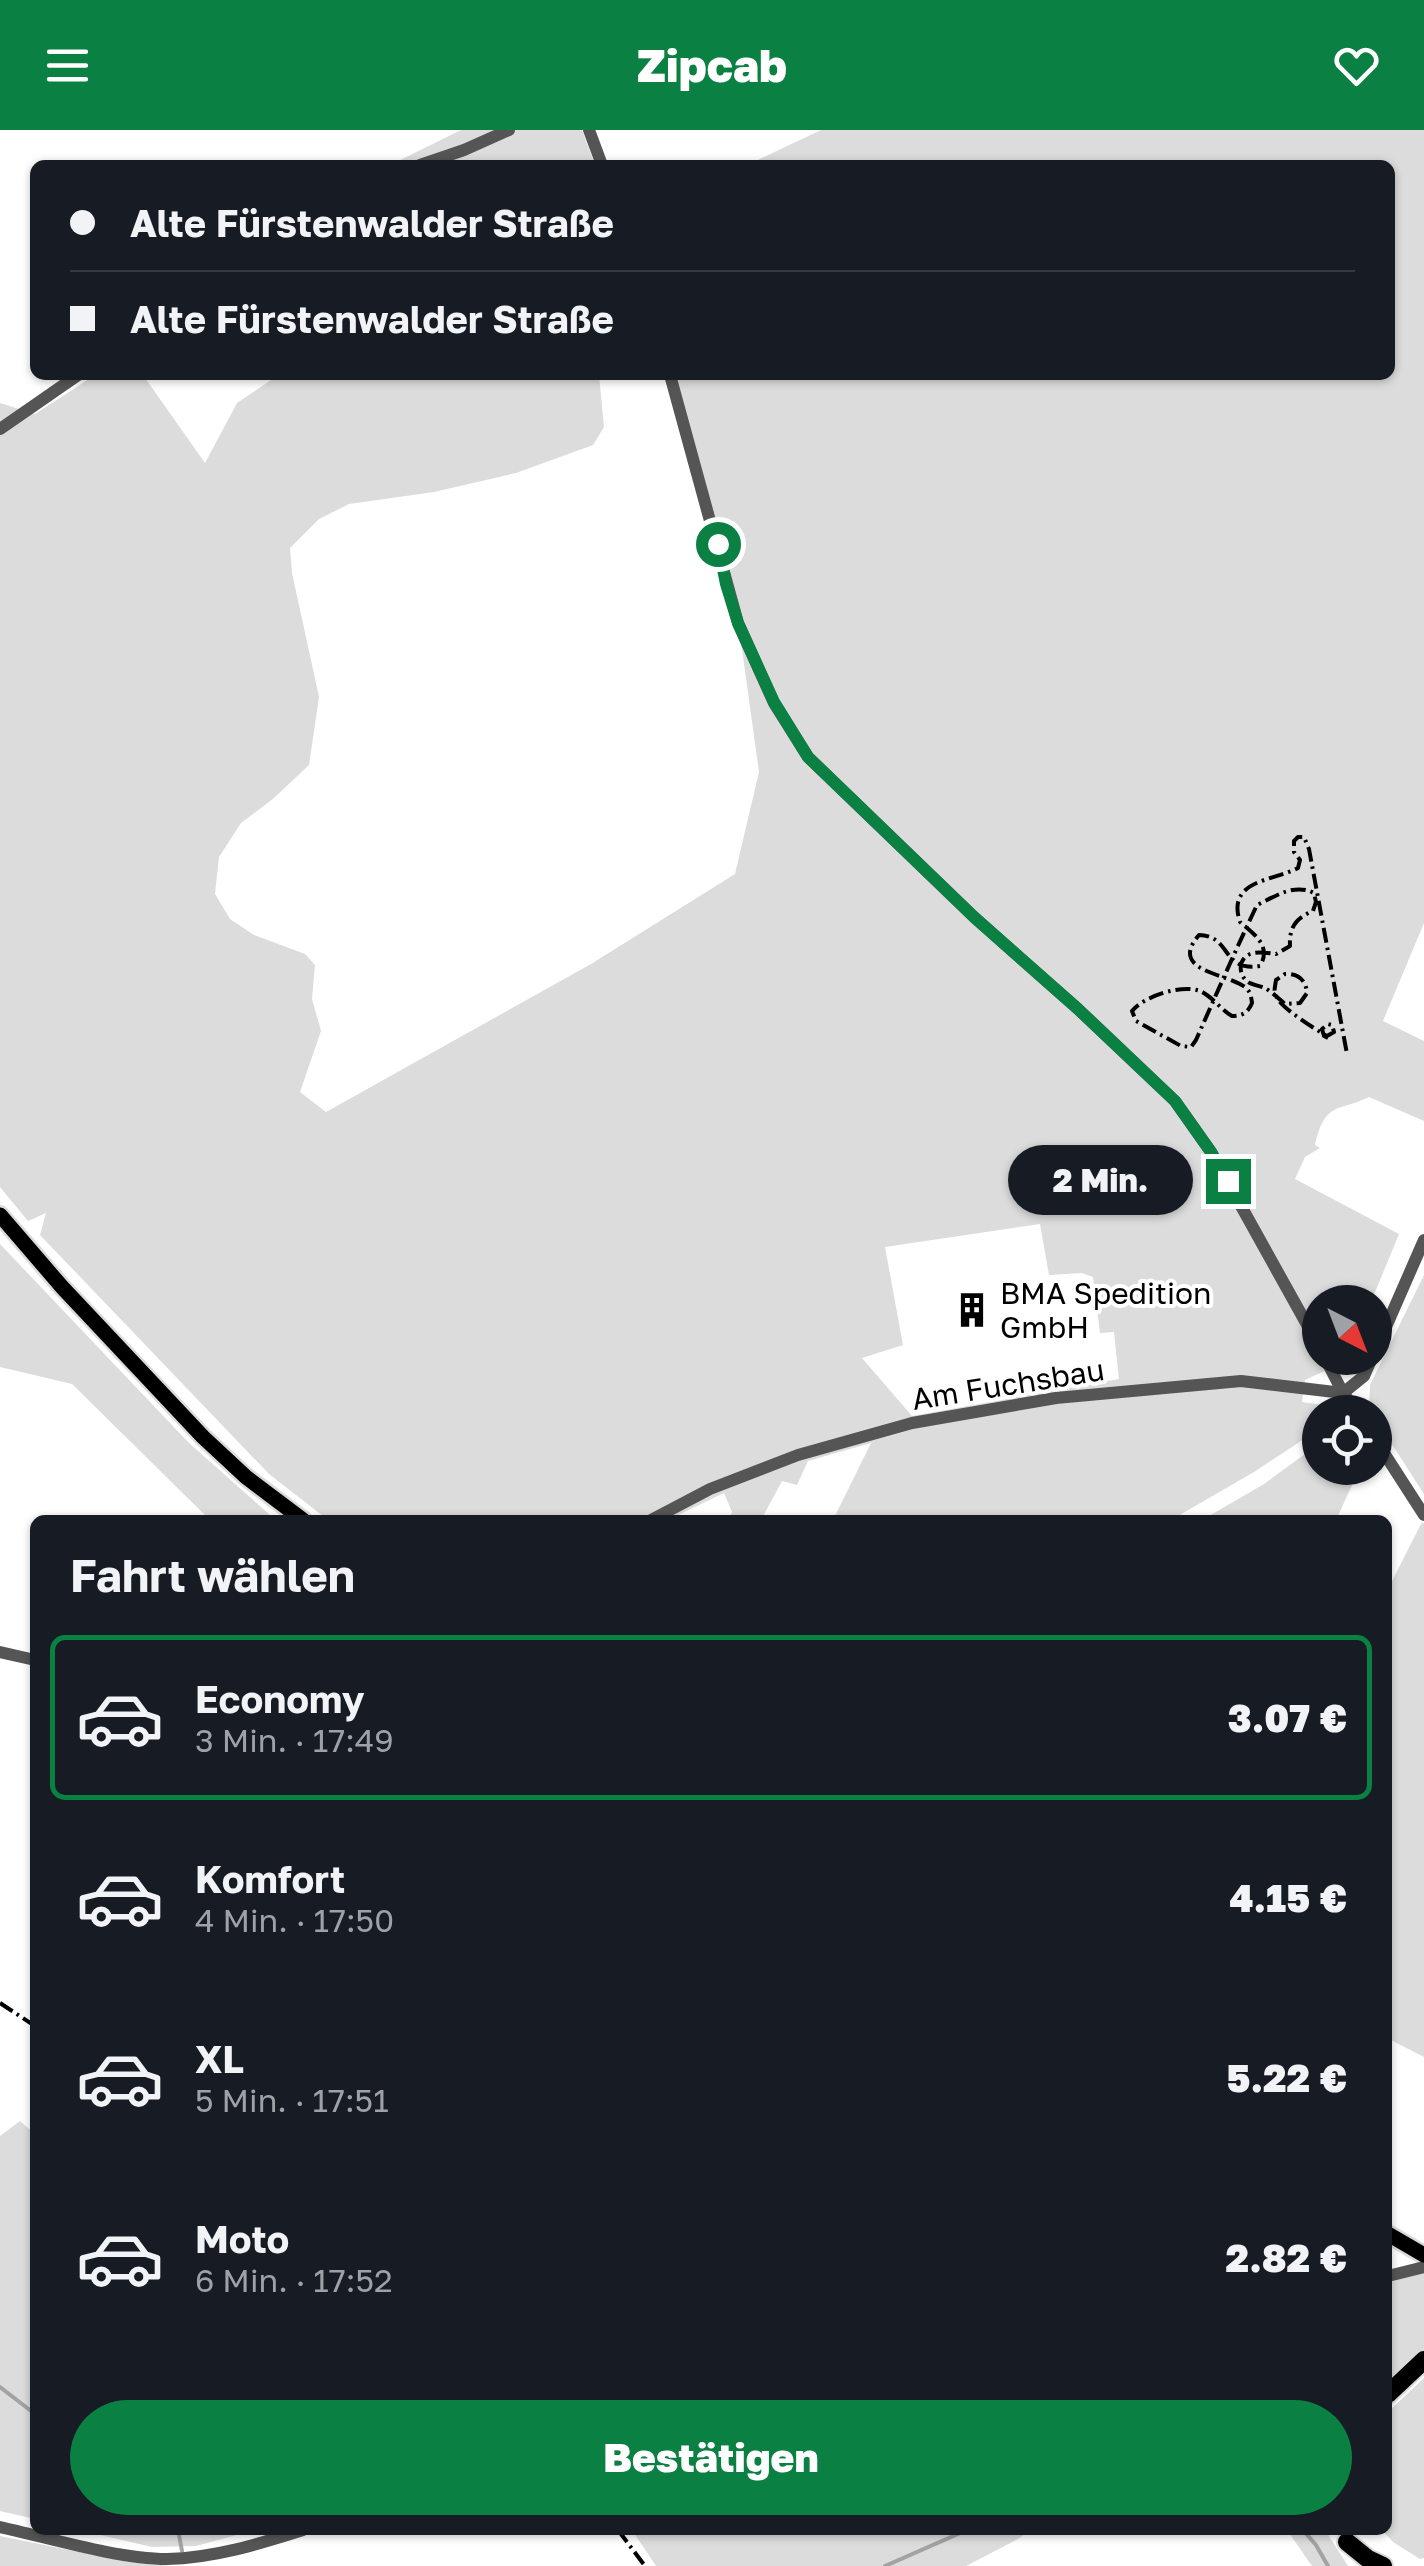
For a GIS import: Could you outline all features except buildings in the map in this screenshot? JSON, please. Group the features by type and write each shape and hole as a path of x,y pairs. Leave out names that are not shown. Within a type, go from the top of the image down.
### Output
{"highway":[{"path":"1392,2390 1424,2360"},
{"path":"1342,2536 1358,2566"},
{"path":"1342,2536 1383,2566"}],"main road":[{"path":"0,1215 203,1437 246,1477 296,1515"},
{"path":"1392,2236 1424,2254"}],"street":[{"path":"435,160 509,130"},
{"path":"589,130 600,160"},
{"path":"0,429 71,380"},
{"path":"671,380 738,623 774,702 808,757 974,917 1175,1101 1211,1152 1302,1316"},
{"path":"1392,1313 1424,1240"},
{"path":"1334,1375 1343,1393 1364,1375"},
{"name":"Am Fuchsbau","path":"660,1515 710,1489 798,1455 912,1423 1056,1398 1241,1381 1343,1393"},
{"path":"1392,1465 1424,1514"},
{"path":"0,1652 30,1659"},
{"path":"1392,2275 1424,2267"},
{"path":"0,2527 30,2534"},
{"path":"36,2535 164,2559 204,2557 285,2535"}],"shaded area":[{"path":"461,130 582,130 593,160 400,160"},
{"path":"821,130 1424,130 1424,923 1383,1021 1424,1041 1424,1121 1369,1097 1334,1110 1319,1131 1315,1145 1320,1148 1305,1157 1295,1179 1399,1234 1378,1285 1302,1285 1302,1375 1316,1375 1305,1380 1302,1440 1180,1515 835,1515 871,1443 808,1461 797,1485 782,1481 764,1515 730,1515 724,1493 678,1515 322,1515 269,1474 40,1235 46,1213 28,1221 0,1187 0,403 35,414 87,380 147,380 205,463 237,403 271,380 599,380 604,427 593,445 516,473 434,492 349,504 319,519 290,548 319,697 309,765 241,823 219,857 215,894 230,919 254,935 305,954 315,965 312,999 321,1031 300,1092 326,1112 591,964 735,874 759,772 737,613 674,380 1395,380 1395,160 758,160","holes":["1040,1224 1049,1275 1082,1273 1093,1277 1100,1333 1114,1332 1119,1379 912,1416 862,1358 903,1345 885,1247"]},
{"path":"0,1244 189,1443 269,1514 205,1515 72,1384 0,1367"},
{"path":"1424,1275 1424,1494 1392,1444 1392,1395 1370,1395 1375,1375 1392,1375 1392,1340"},
{"path":"1302,1456 1302,1485 1352,1485 1338,1515 1211,1515"},
{"path":"1422,1522 1424,2057 1392,2041 1392,1581"},
{"path":"20,2121 30,2130 30,2518 0,2511 0,2136"},
{"path":"1424,2272 1424,2348 1392,2379 1392,2280"},
{"path":"1424,2378 1424,2558 1420,2559 1387,2535 1392,2535 1392,2408"},
{"path":"100,2535 237,2535 196,2546 152,2547"},
{"path":"635,2535 1024,2535 966,2566 656,2566"},
{"path":"1290,2535 1328,2535 1348,2566 1312,2566"},
{"path":"0,2536 128,2562 171,2566 0,2566"}],"waterway":[{"path":"0,2387 30,2410"},
{"path":"179,2535 182,2551"},
{"path":"885,2566 956,2535"},
{"path":"1307,2535 1328,2566"}],"railway":[{"path":"1328,1038 1324,1036 1322,1029 1332,1025 1334,1032 1327,1036 1322,1033 1315,1029 1307,1024 1292,1013 1280,1003 1277,998 1276,996 1276,980 1285,974 1300,978 1307,993 1300,1003 1285,1004 1283,1002 1278,998 1275,996 1265,988 1248,982 1241,971 1241,967 1241,963 1250,954 1259,952 1263,952 1266,953 1276,954 1290,946 1295,924 1313,911 1316,902 1314,893 1307,890 1285,892 1257,905 1249,922 1241,938 1234,955 1226,972 1219,989 1211,1006 1204,1023 1191,1047 1181,1046 1136,1021 1132,1011 1154,996 1192,989 1204,993 1212,1000 1216,1003 1220,1007 1232,1016 1247,1012 1252,1003 1248,990 1238,983 1227,979 1215,974 1204,970 1195,964 1190,957 1191,947 1199,935 1209,937 1217,941 1232,959 1239,964 1248,966 1260,966 1263,959 1264,952 1263,946 1256,936 1251,931 1245,927 1240,922 1237,908 1240,898 1254,884 1298,868 1300,860 1294,852 1298,837 1304,837 1309,849 1347,1054"},
{"path":"0,2003 30,2023"},
{"path":"622,2535 645,2566"}],"place":[{"name":"BMA Spedition GmbH","path":"972,1310"}],"route":[{"path":"718,544 738,623 774,702 808,757 974,917 1175,1101 1228,1181"}]}
